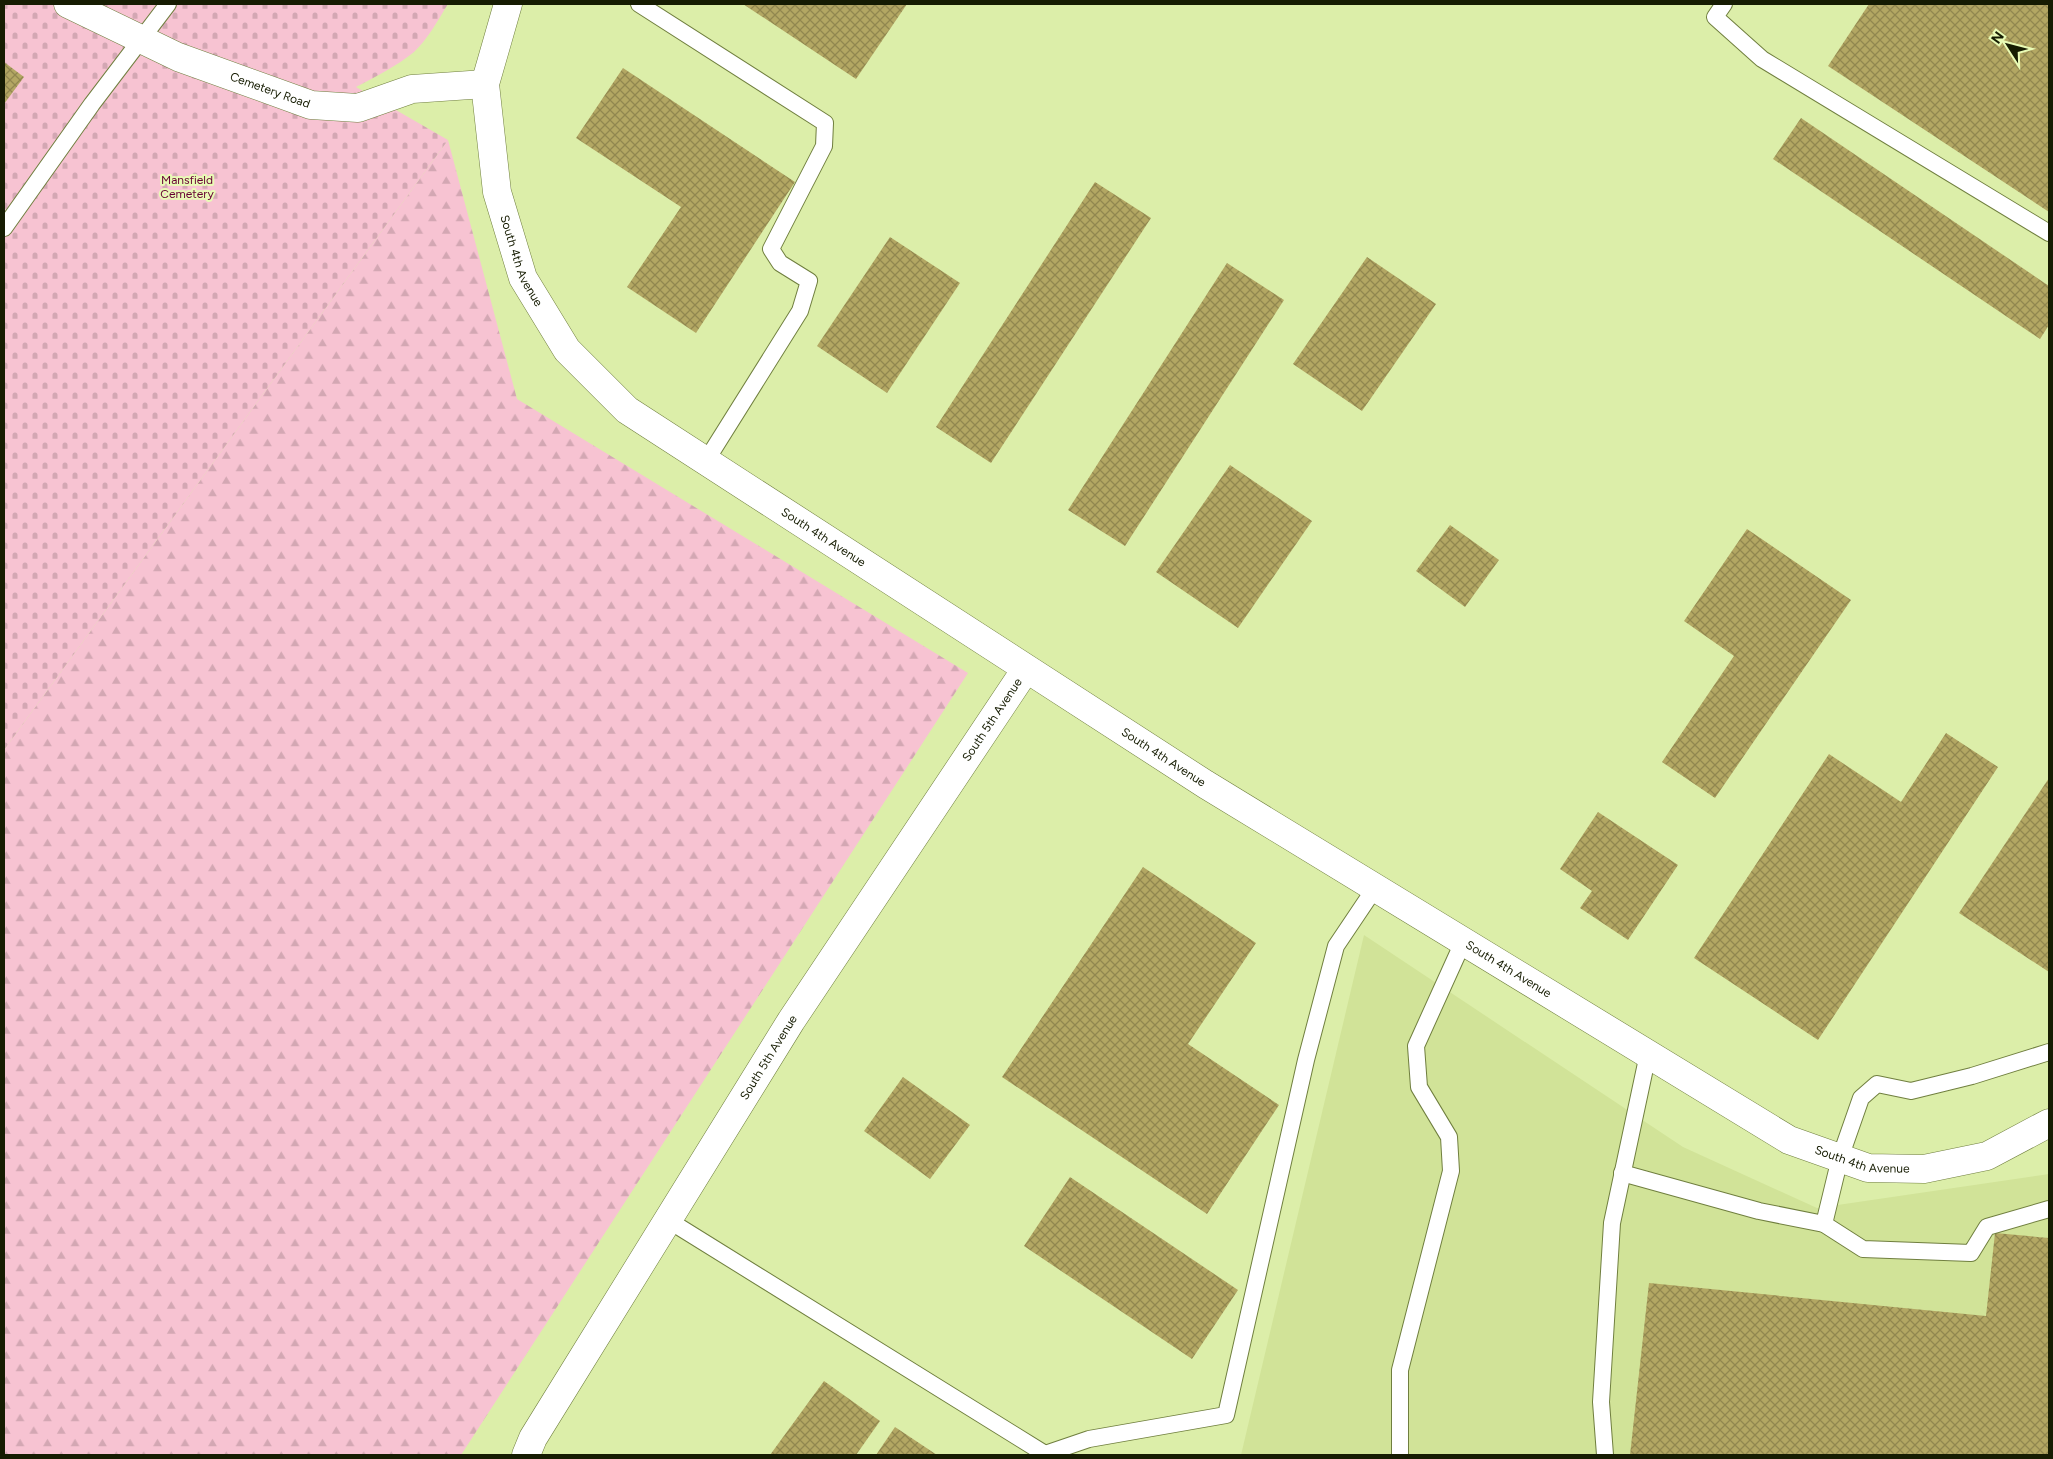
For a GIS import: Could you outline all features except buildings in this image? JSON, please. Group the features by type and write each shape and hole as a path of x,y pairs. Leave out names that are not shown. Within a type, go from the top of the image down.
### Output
{"street":[{"name":"Cemetery Road","path":"68,4 178,57 311,105 358,108 412,89 485,84"},
{"path":"485,84 508,4"},
{"name":"South 4th Avenue","path":"485,84 496,192 523,278 567,350 627,410 1026,670 1205,784 1789,1140 1868,1168 1924,1169 1987,1156 2046,1131"},
{"name":"South 5th Avenue","path":"526,1455 533,1438 791,1021 1026,670"}],"lane":[{"path":"4,228 92,104 168,4"},
{"path":"639,4 825,123 824,146 771,249 780,263 809,280 800,312 706,461"},
{"path":"1724,4 1715,17 1762,58 2049,233"},
{"path":"668,1220 1044,1454 1089,1439 1226,1414 1306,1060 1336,946 1376,888"},
{"path":"1400,1455 1400,1370 1451,1171 1449,1137 1419,1087 1416,1046 1463,942"},
{"path":"1824,1224 1840,1158 1861,1098 1876,1084 1911,1091 1972,1076 2049,1052"},
{"path":"1605,1455 1601,1402 1612,1223 1648,1054"},
{"path":"1622,1173 1759,1211 1824,1224 1863,1249 1971,1253 1988,1227 2049,1208"}],"shaded area":[{"path":"1364,935 1683,1147 1817,1208 2049,1174 2049,1455 1241,1455"}],"green space":[{"name":"Mansfield Cemetery","path":"4,4 448,4 428,35 414,52 393,67 356,87 448,140 4,750"},
{"path":"448,140 517,399 968,673 461,1455 4,1455 4,750"}]}
